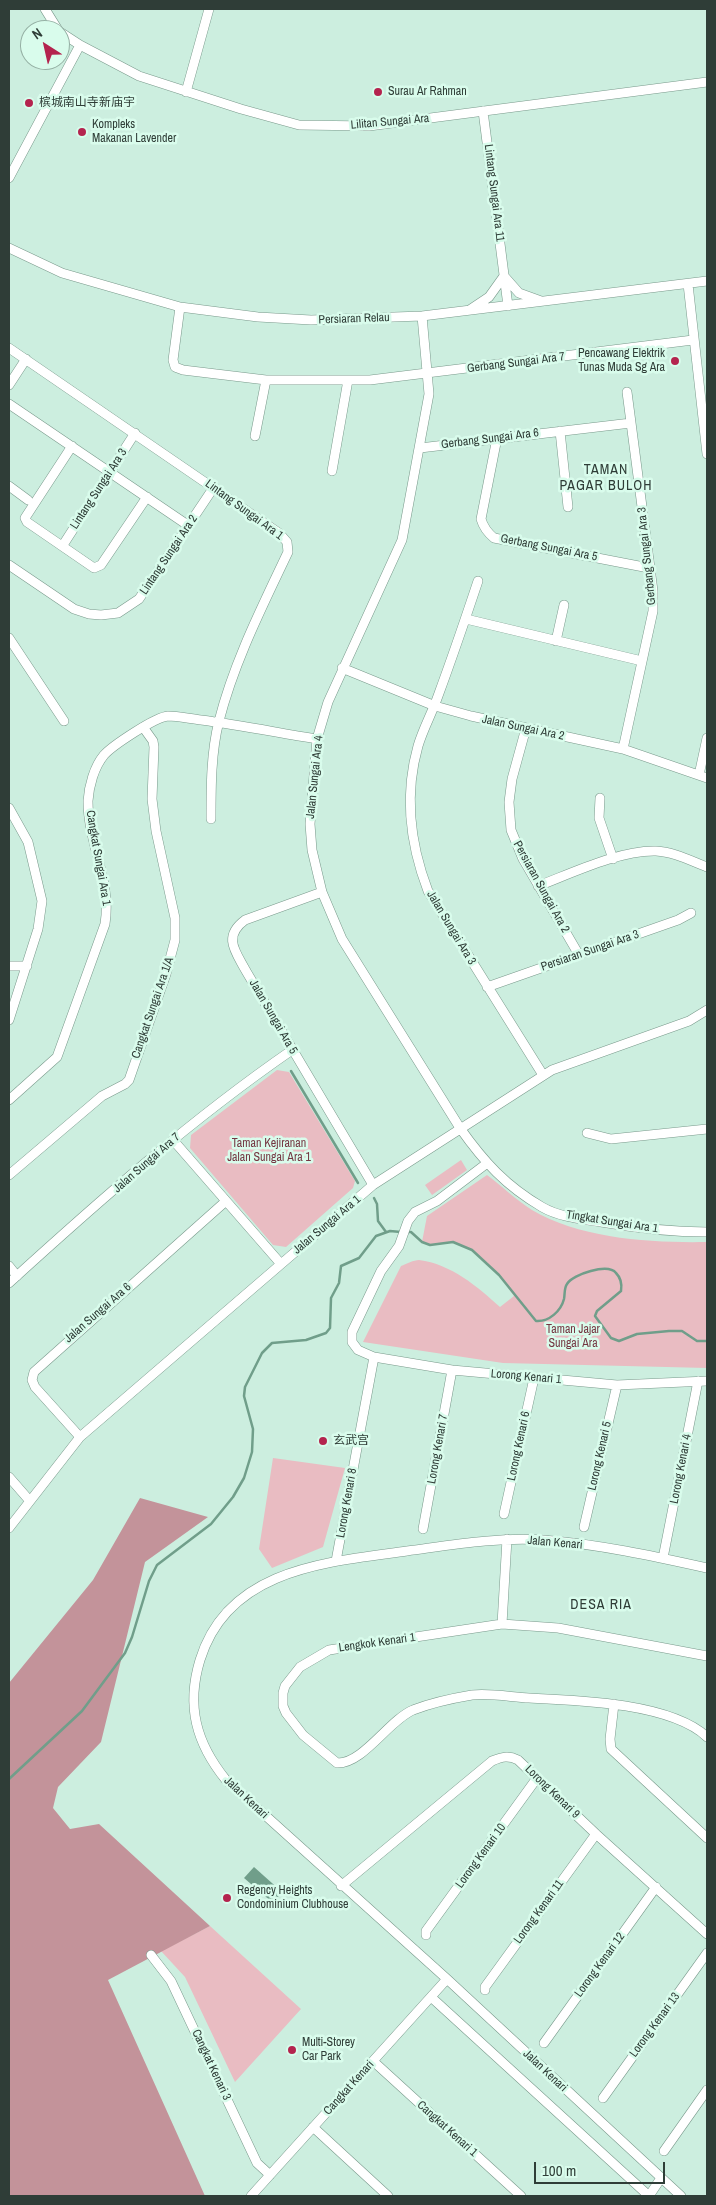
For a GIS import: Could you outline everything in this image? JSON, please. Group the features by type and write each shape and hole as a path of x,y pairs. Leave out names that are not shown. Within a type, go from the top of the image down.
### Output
{"street":[{"name":"Lilitan Sungai Ara","path":"45,9 52,20"},
{"path":"186,92 209,9"},
{"name":"Lilitan Sungai Ara","path":"70,38 139,76 186,92 299,125 369,126 707,82"},
{"path":"9,178 80,45"},
{"name":"Lintang Sungai Ara 11","path":"483,111 508,306"},
{"name":"Persiaran Relau","path":"11,248 62,273 180,307 258,317 311,320 422,316 707,281"},
{"path":"469,311 489,297 504,276 519,292 544,302"},
{"path":"688,284 707,454"},
{"name":"Gerbang Sungai Ara 7","path":"180,307 172,360 175,367 183,370 266,380 370,380 693,340"},
{"name":"Jalan Sungai Ara 4","path":"422,316 429,374 429,394 402,540 328,702 317,739 310,824 312,850 322,892 342,939 460,1128"},
{"name":"Lintang Sungai Ara 1","path":"9,348 279,533 288,546 288,552 239,659 218,722 212,780 212,819"},
{"path":"9,385 26,359"},
{"path":"256,436 266,380"},
{"path":"332,472 348,380"},
{"name":"Gerbang Sungai Ara 3","path":"623,749 653,611 627,392"},
{"path":"9,404 189,526"},
{"name":"Gerbang Sungai Ara 6","path":"420,448 631,423"},
{"path":"560,431 568,507"},
{"name":"Lintang Sungai Ara 3","path":"63,545 135,434"},
{"name":"Gerbang Sungai Ara 5","path":"497,438 481,518 482,524 494,538 649,568"},
{"path":"72,446 25,518 27,522 94,568 97,568 147,497"},
{"name":"Lintang Sungai Ara 2","path":"9,564 74,609 89,614 118,613 139,600 214,487"},
{"path":"10,490 28,500"},
{"name":"Jalan Sungai Ara 3","path":"478,581 413,765 410,807 415,849 418,865 428,891 543,1076"},
{"path":"556,641 564,605"},
{"path":"466,619 642,660"},
{"path":"9,638 64,721"},
{"name":"Jalan Sungai Ara 2","path":"342,668 434,706 471,716 623,749 703,777"},
{"name":"Cangkat Sungai Ara 1","path":"9,1100 57,1057 105,924 108,906 106,890 90,822 88,800 93,775 104,755 143,727 166,716 218,722 317,739"},
{"name":"Cangkat Sungai Ara 1/A","path":"9,1175 102,1096 125,1084 166,974 175,940 175,918 156,831 152,799 153,741 143,727"},
{"name":"Persiaran Sungai Ara 2","path":"526,728 512,779 509,802 510,821 516,846 579,955"},
{"path":"703,777 707,738"},
{"path":"600,798 599,818 613,859"},
{"path":"9,808 28,842 42,901 38,929 9,1020"},
{"path":"538,886 635,852 657,851 675,854 707,867"},
{"name":"Jalan Sungai Ara 5","path":"322,892 245,920 238,925 232,940 233,947 373,1185"},
{"name":"Persiaran Sungai Ara 3","path":"487,987 678,920 691,913"},
{"path":"9,966 27,966"},
{"name":"Jalan Sungai Ara 1","path":"9,1528 80,1437 373,1185 460,1128 561,1066 689,1021 707,1010"},
{"name":"Jalan Sungai Ara 7","path":"9,1283 173,1140 240,1086 292,1050"},
{"name":"Tingkat Sungai Ara 1","path":"460,1128 486,1164 542,1206 576,1218 642,1228 707,1232"},
{"path":"587,1133 610,1139 707,1130"},
{"path":"173,1140 281,1264"},
{"name":"Lorong Kenari 1","path":"486,1164 437,1201 415,1212 408,1221 403,1238 380,1271 352,1332 352,1342 358,1350 374,1357 452,1370 534,1378 616,1385 703,1381"},
{"name":"Jalan Sungai Ara 6","path":"80,1437 35,1387 32,1380 34,1372 226,1201"},
{"path":"9,1266 17,1276"},
{"name":"Lorong Kenari 8","path":"336,1561 374,1357"},
{"name":"Lorong Kenari 7","path":"423,1529 452,1370"},
{"name":"Lorong Kenari 6","path":"504,1514 534,1378"},
{"name":"Lorong Kenari 4","path":"662,1558 703,1381"},
{"name":"Lorong Kenari 5","path":"584,1527 616,1385"},
{"path":"9,1477 29,1500"},
{"path":"502,1624 507,1539"},
{"name":"Jalan Kenari","path":"681,2196 447,1979 341,1886 226,1780 204,1749 193,1702 195,1676 203,1650 217,1626 232,1607 248,1594 276,1578 301,1568 336,1561 507,1539 581,1544 707,1568"},
{"name":"Lengkok Kenari 1","path":"707,1656 558,1628 502,1624 329,1650 300,1667 285,1686 283,1693 283,1706 286,1713 303,1735 332,1760 342,1763 352,1760 412,1711 472,1696 614,1704 658,1713 699,1729 707,1737"},
{"path":"614,1704 610,1739 611,1749 707,1838"},
{"name":"Lorong Kenari 9","path":"341,1886 492,1761 510,1756 518,1760 596,1834 707,1934"},
{"name":"Lorong Kenari 10","path":"426,1936 426,1931 537,1778"},
{"name":"Lorong Kenari 11","path":"485,1990 490,1979 596,1834"},
{"name":"Lorong Kenari 12","path":"544,2043 656,1887"},
{"name":"Lorong Kenari 13","path":"603,2098 707,1954"},
{"name":"Cangkat Kenari 3","path":"150,1955 171,1981 257,2163 270,2175"},
{"name":"Cangkat Kenari","path":"254,2195 447,1979"},
{"path":"431,1997 649,2196 661,2178"},
{"name":"Cangkat Kenari 1","path":"372,2061 521,2196"},
{"path":"664,2151 707,2090"},
{"path":"313,2127 388,2196"}],"green space":[{"name":"Taman Kejiranan Jalan Sungai Ara 1","path":"277,1070 289,1072 355,1181 353,1188 286,1247 273,1245 190,1148 191,1135"},
{"path":"461,1160 467,1170 432,1195 425,1185"},
{"name":"Taman Jajar Sungai Ara","path":"487,1175 532,1210 551,1220 572,1227 594,1233 640,1240 707,1242 707,1368 503,1363 363,1342 401,1266 412,1261 431,1262 453,1271 473,1284 500,1307 514,1296 499,1275 472,1250 453,1242 430,1245 422,1242 427,1216"},
{"path":"273,1458 345,1468 323,1547 272,1568 259,1549"},
{"path":"210,1926 301,2009 235,2082 185,1977 161,1951"}],"shaded area":[{"path":"140,1498 208,1517 145,1562 101,1742 58,1787 53,1808 70,1829 99,1824 210,1926 108,1980 205,2196 9,2196 9,1683 93,1580"},
{"path":"254,1867 282,1892 273,1903 244,1878"}],"waterway":[{"path":"291,1071 358,1183"},
{"path":"374,1198 377,1204 378,1221 386,1232"},
{"path":"9,1779 82,1711 125,1653 132,1637 149,1581 157,1565 211,1524 233,1497 244,1478 252,1452 253,1429 244,1396 245,1387 262,1353 272,1343 306,1340 326,1333 330,1328 331,1298 339,1283 341,1266 359,1258 376,1236 390,1231 401,1232"},
{"path":"407,1232 411,1232 422,1242 430,1245 453,1242 472,1250 499,1275 536,1321 545,1320 554,1315 564,1299 565,1289 570,1280 583,1273 606,1269 612,1270 618,1275 621,1282 621,1291 597,1311 595,1316 611,1338 619,1341 637,1334 682,1331 697,1341 707,1341"}],"place":[{"name":"Surau Ar Rahman","path":"378,92"},
{"name":"槟城南山寺新庙宇","path":"29,103"},
{"name":"Kompleks Makanan Lavender","path":"82,132"},
{"name":"Pencawang Elektrik Tunas Muda Sg Ara","path":"675,361"},
{"name":"玄武宫","path":"323,1441"},
{"name":"Regency Heights Condominium Clubhouse","path":"227,1898"},
{"name":"Multi-Storey Car Park","path":"292,2050"}],"district":[{"name":"TAMAN PAGAR BULOH","path":"606,478"},
{"name":"DESA RIA","path":"601,1605"}]}
